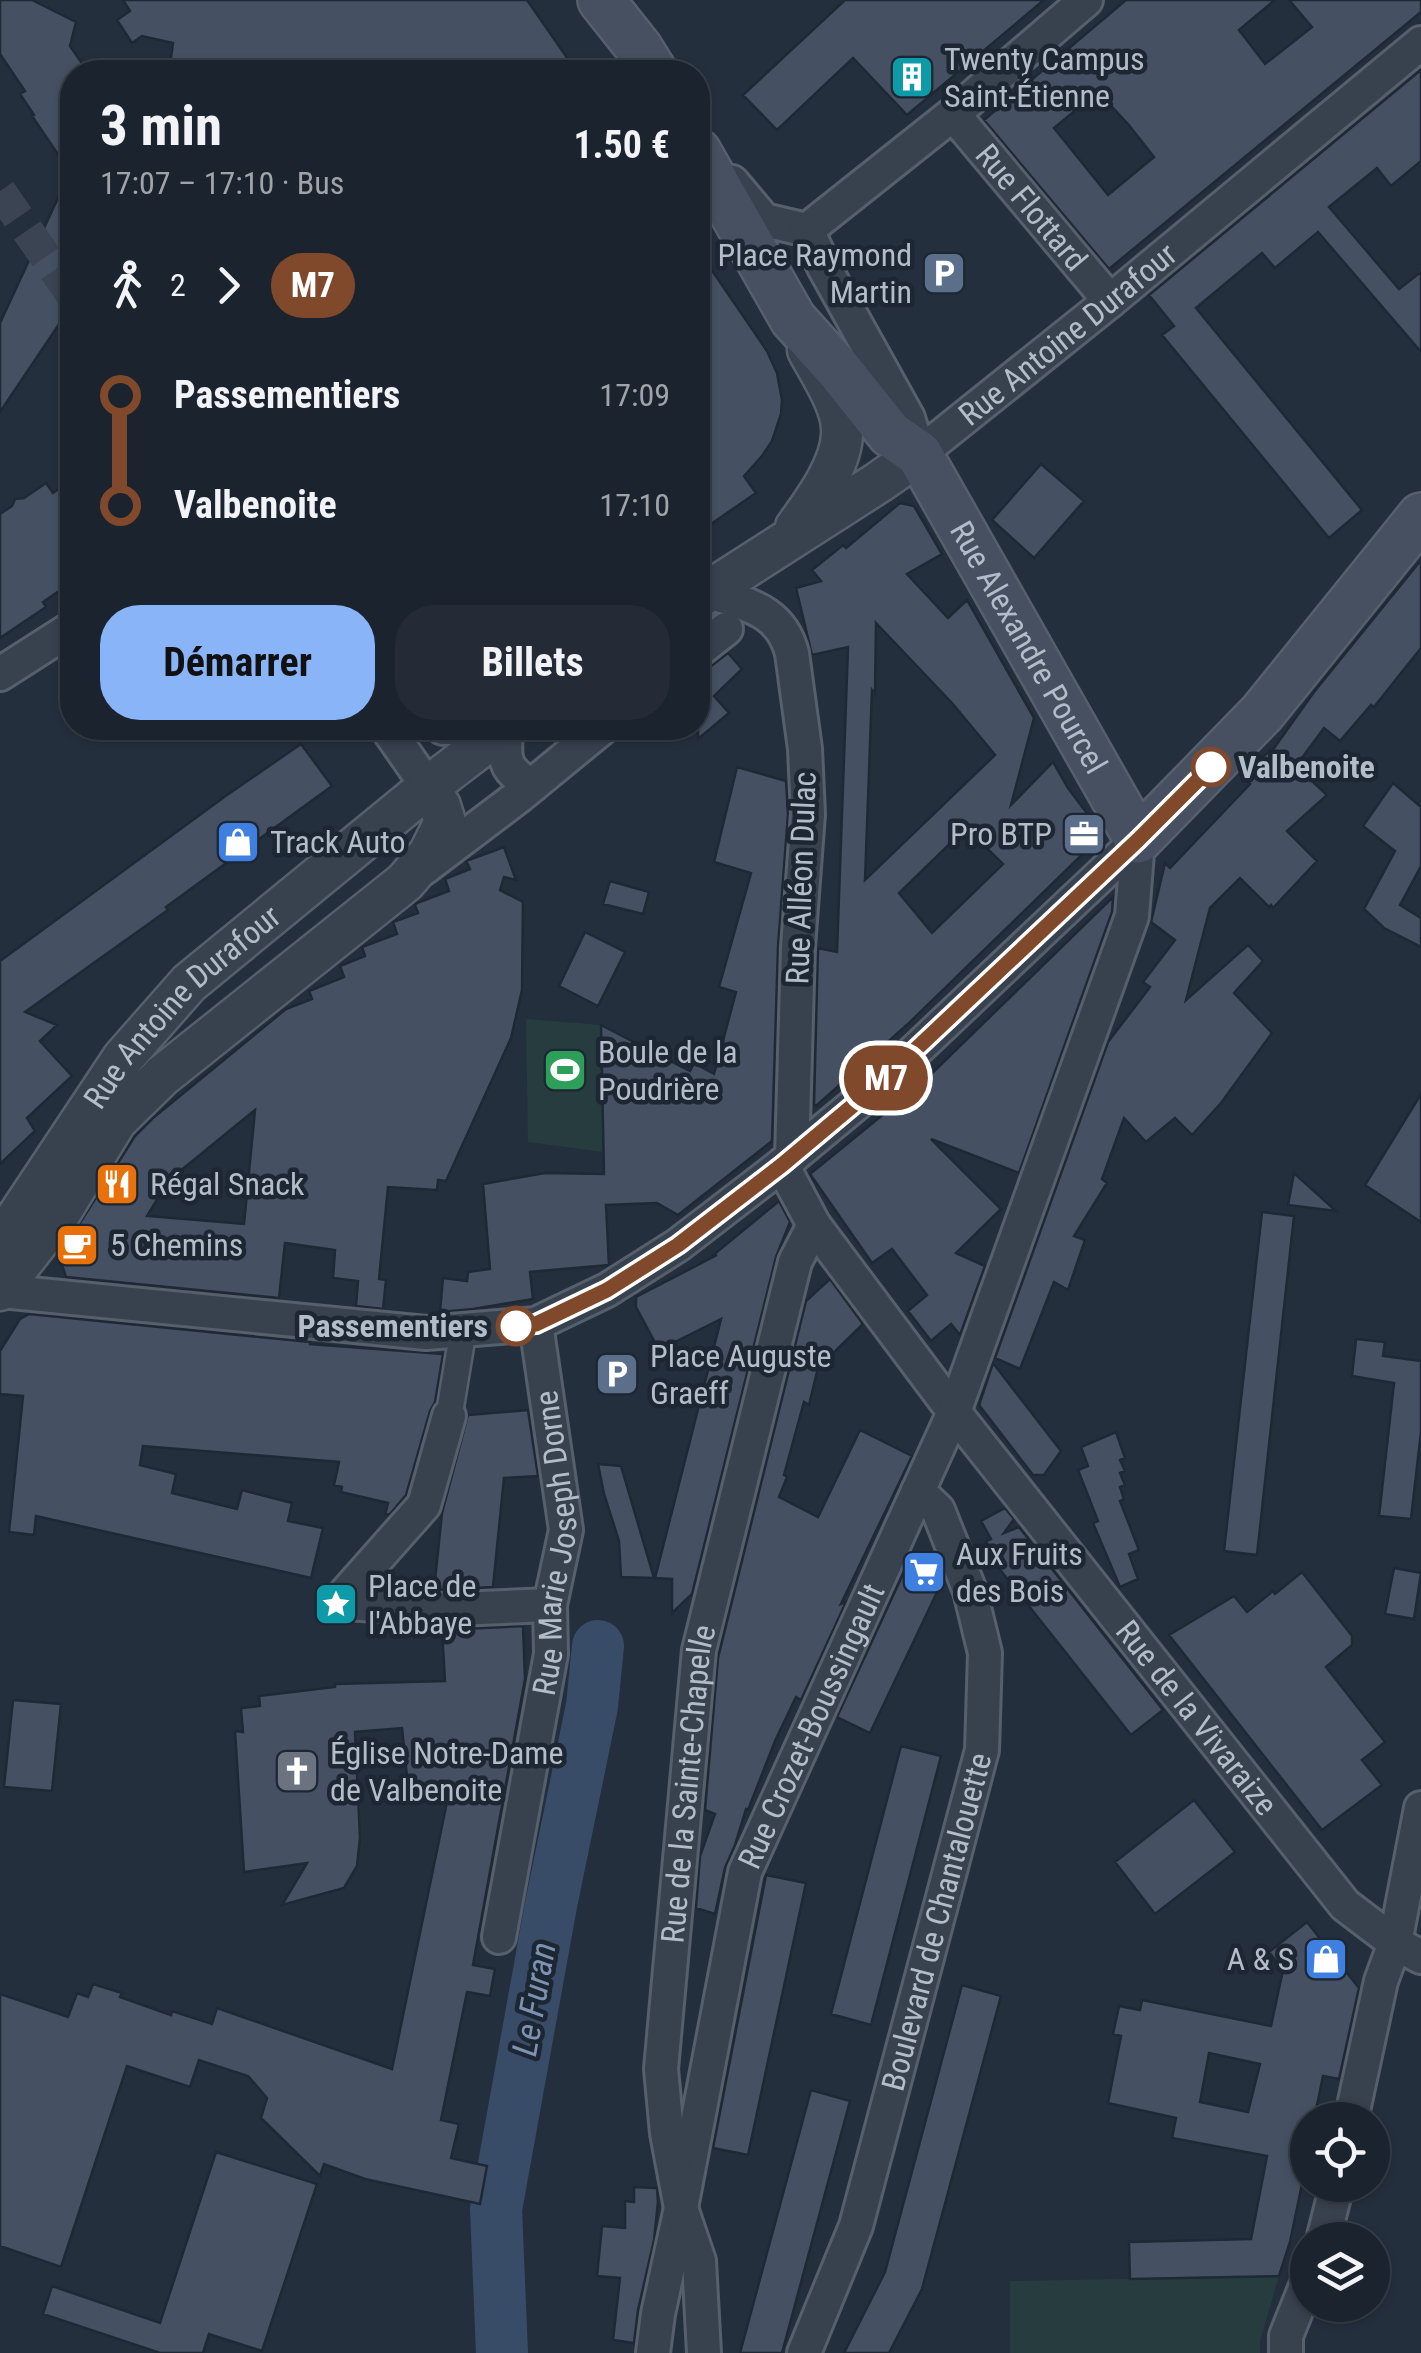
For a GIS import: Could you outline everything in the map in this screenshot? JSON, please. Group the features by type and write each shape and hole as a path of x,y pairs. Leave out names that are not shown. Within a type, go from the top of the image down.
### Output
{"main road":[{"path":"601,0 646,60"},
{"name":"Rue Alexandre Pourcel","path":"710,172 793,319 890,434 919,454 1138,840"},
{"path":"1138,840 1262,713 1421,516"}],"street":[{"path":"710,161 764,220 807,230 954,114 1086,0"},
{"name":"Rue Antoine Durafour","path":"710,589 919,454 1421,44"},
{"name":"Rue Flottard","path":"954,114 1110,301"},
{"name":"Rue Alexandre Pourcel","path":"807,230 908,418 919,454"},
{"name":"Rue Alexandre Pourcel","path":"787,540 821,491 838,452 842,429 832,398 793,319"},
{"name":"Rue Alléon Dulac","path":"710,596 773,618 788,638 792,652 805,748 808,814 787,1161"},
{"path":"710,642 726,629"},
{"path":"0,674 60,636"},
{"path":"392,740 417,796"},
{"name":"Rue Antoine Durafour","path":"0,1290 13,1250 14,1206 123,1058 189,983 485,740"},
{"path":"500,740 515,775 532,785"},
{"name":"Rue Antoine Durafour","path":"13,1250 58,1216 116,1121 162,1076 587,740"},
{"name":"Rue Antoine Durafour","path":"405,882 429,854 444,822 440,806 417,796"},
{"path":"0,1290 426,1333 536,1324 607,1290 678,1245 787,1161 881,1082 1138,840"},
{"name":"Rue Crozet-Boussingault","path":"653,2353 745,1872 954,1412 1132,916 1138,840"},
{"path":"51,1295 13,1250 26,1238 101,1116 123,1058"},
{"name":"Rue de la Vivaraize","path":"787,1161 814,1224 954,1412 1345,1905 1408,1950"},
{"name":"Rue de la Sainte-Chapelle","path":"704,2353 699,2261 680,2208 661,2069 698,1650 795,1262 814,1224"},
{"name":"Rue Marie Joseph Dorne","path":"499,1936 551,1654 550,1605 566,1530 536,1324"},
{"path":"463,1331 450,1416 424,1505 338,1602 434,1610 550,1605"},
{"name":"Boulevard de Chantalouette","path":"804,2353 856,2226 982,1750 985,1653 970,1591 938,1510 918,1490"},
{"path":"1355,2102 1381,1981 1408,1950 1421,1808"},
{"path":"1286,2353 1286,2336 1292,2322"}],"green space":[{"name":"Boule de la Poudrière","path":"526,1019 601,1025 604,1152 528,1142"},
{"path":"1279,2276 1260,2353 1010,2353 1010,2281"}],"building":[{"path":"0,0 32,0 76,22 70,46 80,60 60,60 60,157 32,116 20,94 25,91 0,54"},
{"path":"123,0 527,0 569,60 171,60 173,43 142,36 132,43 117,20 130,11"},
{"name":"Twenty Campus Saint-Étienne","path":"845,0 1044,0 907,115 853,58 777,130 743,95"},
{"path":"1126,0 1275,0 1239,30 1265,64 1312,27 1289,0 1421,0 1421,12 1109,269 984,120","holes":["1098,92 1154,157 1108,195 1054,128"]},
{"path":"1421,70 1421,161 1391,186 1377,168 1329,207 1399,289 1421,272 1421,352 1318,232 1275,268 1262,253 1196,308 1362,510 1329,538 1162,335 1174,326 1149,295"},
{"path":"60,194 60,323 0,412 0,323"},
{"path":"710,268 767,351 777,373 781,414 772,441 744,476 756,493 710,525"},
{"path":"1041,464 1084,501 1034,558 992,520"},
{"path":"46,483 53,493 60,488 60,590 43,602 46,607 0,638 0,514 15,499 24,498"},
{"path":"900,503 914,506 942,554 907,574 948,618 967,600 1034,718 1011,805 1053,762 1095,824 1092,845 909,1023 816,1106 818,948 837,952 848,647 812,655 796,588 821,581 812,570 843,545 846,548","holes":["876,623 995,755 865,880 872,690 875,694","966,828 1003,864 932,933 899,893"]},
{"path":"1421,560 1421,648 1374,707 1371,705 1340,741 1324,728 1296,766 1327,795 1287,831 1317,861 1273,908 1240,878 1210,908 1186,1000 1248,945 1263,961 1234,993 1272,1033 1221,1103 1192,1135 1175,1118 1146,1142 1124,1118 1102,1179 1107,1183 1074,1236 1085,1240 1068,1290 1054,1282 1020,1369 995,1358 1108,1042 1150,987 1143,982 1175,940 1151,922 1165,863 1170,868 1250,784 1240,774 1274,748"},
{"path":"728,653 742,669 714,696 729,713 710,729 710,667"},
{"path":"301,744 332,786 25,1012 57,1025 40,1041 72,1076 27,1118 35,1131 0,1164 0,961"},
{"path":"737,767 786,781 788,814 778,946 772,1141 678,1215 657,1203 606,1205 609,1265 530,1272 533,1299 440,1312 443,1278 467,1281 468,1272 490,1269 483,1184 545,1173 604,1174 601,1025 690,1071 694,1063 714,1074 736,992 719,987 751,873 714,862"},
{"path":"1393,783 1421,807 1421,866 1400,905 1421,918 1421,947 1384,928 1364,909 1395,851 1363,826"},
{"path":"504,847 516,880 504,877 500,890 523,902 522,990 511,1038 446,1181 438,1180 437,1190 388,1187 379,1279 386,1280 383,1309 356,1306 358,1281 333,1278 335,1250 285,1243 279,1298 66,1277 59,1256 135,1136 286,1009 312,999 309,991 344,977 340,966 365,956 362,947 397,934 393,922 418,913 417,903 449,891 445,879 470,869 466,861","holes":["255,1110 244,1224 147,1216 169,1180"]},
{"path":"610,881 649,892 643,914 603,904"},
{"path":"1113,897 1112,912 1019,1173 931,1139 1001,1209 956,1253 985,1266 960,1335 951,1324 931,1341 908,1311 927,1295 892,1249 872,1263 810,1174 923,1082"},
{"path":"585,932 625,952 598,1006 559,986"},
{"path":"1421,1094 1421,1222 1365,1185"},
{"path":"1294,1173 1336,1211 1288,1205"},
{"path":"779,1201 790,1222 776,1257 692,1594 672,1613 672,1579 655,1578 721,1319 659,1350 636,1307 636,1297 717,1255 712,1256"},
{"path":"1262,1212 1294,1216 1257,1555 1224,1551"},
{"path":"830,1279 863,1324 818,1368 809,1405 804,1402 779,1497 818,1517 860,1430 912,1456 841,1604 846,1602 801,1700 796,1697 775,1741 725,1868 715,1914 696,1908 700,1856 715,1814 705,1810 718,1658 806,1301"},
{"path":"29,1314 443,1354 435,1402 406,1495 385,1515 388,1503 341,1492 342,1487 334,1485 339,1462 143,1446 140,1465 176,1474 172,1493 237,1509 242,1490 292,1503 288,1521 323,1528 311,1578 36,1516 34,1535 9,1532 23,1396 0,1394 0,1351 20,1319"},
{"path":"1356,1339 1385,1342 1383,1356 1421,1361 1421,1432 1411,1519 1379,1516 1394,1383 1352,1376"},
{"path":"993,1363 1061,1451 1044,1475 1033,1475 979,1405"},
{"path":"528,1410 538,1476 504,1478 493,1587 434,1590 442,1513 468,1415"},
{"path":"1116,1432 1125,1458 1120,1460 1125,1485 1120,1487 1124,1499 1120,1501 1139,1550 1129,1554 1138,1579 1120,1587 1093,1523 1098,1521 1078,1470 1088,1466 1081,1447"},
{"path":"598,1464 621,1466 654,1578 621,1577 619,1541"},
{"path":"1005,1508 1014,1519 1004,1533 1019,1527 1163,1710 1131,1735 994,1562 986,1541 991,1539 981,1521"},
{"path":"932,1557 940,1586 870,1733 837,1717 904,1572"},
{"path":"1394,1568 1421,1573 1414,1619 1385,1614"},
{"path":"1302,1572 1352,1636 1352,1645 1326,1667 1385,1742 1362,1760 1382,1785 1322,1830 1169,1635 1234,1596 1247,1612"},
{"path":"523,1626 525,1679 473,1965 495,1969 490,1996 467,1992 441,2120 459,2124 451,2158 487,2166 480,2204 365,2179 324,2164 320,2176 261,2118 267,2098 248,2076 199,2060 190,2087 127,2066 61,2267 0,2246 0,1994 68,2017 77,1993 88,1997 93,1984 171,2015 172,2011 212,2024 217,2008 392,2069 449,1792 409,1796 402,1728 355,1732 360,1838 357,1866 344,1888 282,1905 307,1863 244,1872 235,1731 243,1732 241,1708 260,1706 259,1696 335,1684 445,1681 442,1630"},
{"path":"13,1700 61,1704 52,1791 4,1787"},
{"path":"901,1746 941,1756 871,2025 831,2014"},
{"path":"1194,1800 1235,1852 1155,1914 1115,1862"},
{"path":"766,1875 806,1883 748,2155 713,2148"},
{"path":"1307,1922 1359,1988 1339,2079 1323,2076 1318,2102 1290,2102 1290,2202 1298,2202 1279,2276 1130,2279 1129,2242 1251,2239 1267,2156 1172,2138 1176,2118 1108,2103 1121,2036 1113,2034 1119,2006 1140,2010 1142,2000 1271,2026 1283,1970 1269,1952","holes":["1209,2053 1260,2064 1248,2112 1200,2102"]},
{"path":"962,1985 1001,1996 922,2289 889,2353 844,2353 885,2272"},
{"path":"811,2090 850,2101 782,2353 740,2353"},
{"path":"216,2152 317,2184 262,2351 209,2334 203,2353 160,2353 43,2314 52,2286 160,2323"},
{"path":"634,2187 657,2188 658,2202 634,2343 613,2340 620,2278 597,2276 602,2226 625,2228 625,2201 634,2202"}],"waterway":[{"name":"Le Furan","path":"502,2353 496,2209 592,1706 598,1646"}],"tunnel":[{"path":"0,191 60,278"}],"bus line":[{"name":"M7","path":"516,1326 536,1324 607,1290 678,1245 782,1165 881,1082 1211,767"}],"place":[{"name":"Twenty Campus Saint-Étienne","path":"912,77"},
{"name":"Place Raymond Martin","path":"944,273"},
{"name":"Valbenoite","path":"1211,767"},
{"name":"Pro BTP","path":"1084,834"},
{"name":"Track Auto","path":"238,842"},
{"name":"Boule de la Poudrière","path":"565,1070"},
{"name":"Régal Snack","path":"117,1184"},
{"name":"5 Chemins","path":"77,1245"},
{"name":"Passementiers","path":"516,1326"},
{"name":"Place Auguste Graeff","path":"617,1374"},
{"name":"Aux Fruits des Bois","path":"924,1572"},
{"name":"Place de l'Abbaye","path":"336,1604"},
{"name":"Église Notre-Dame de Valbenoite","path":"297,1771"},
{"name":"A & S","path":"1326,1959"}]}
